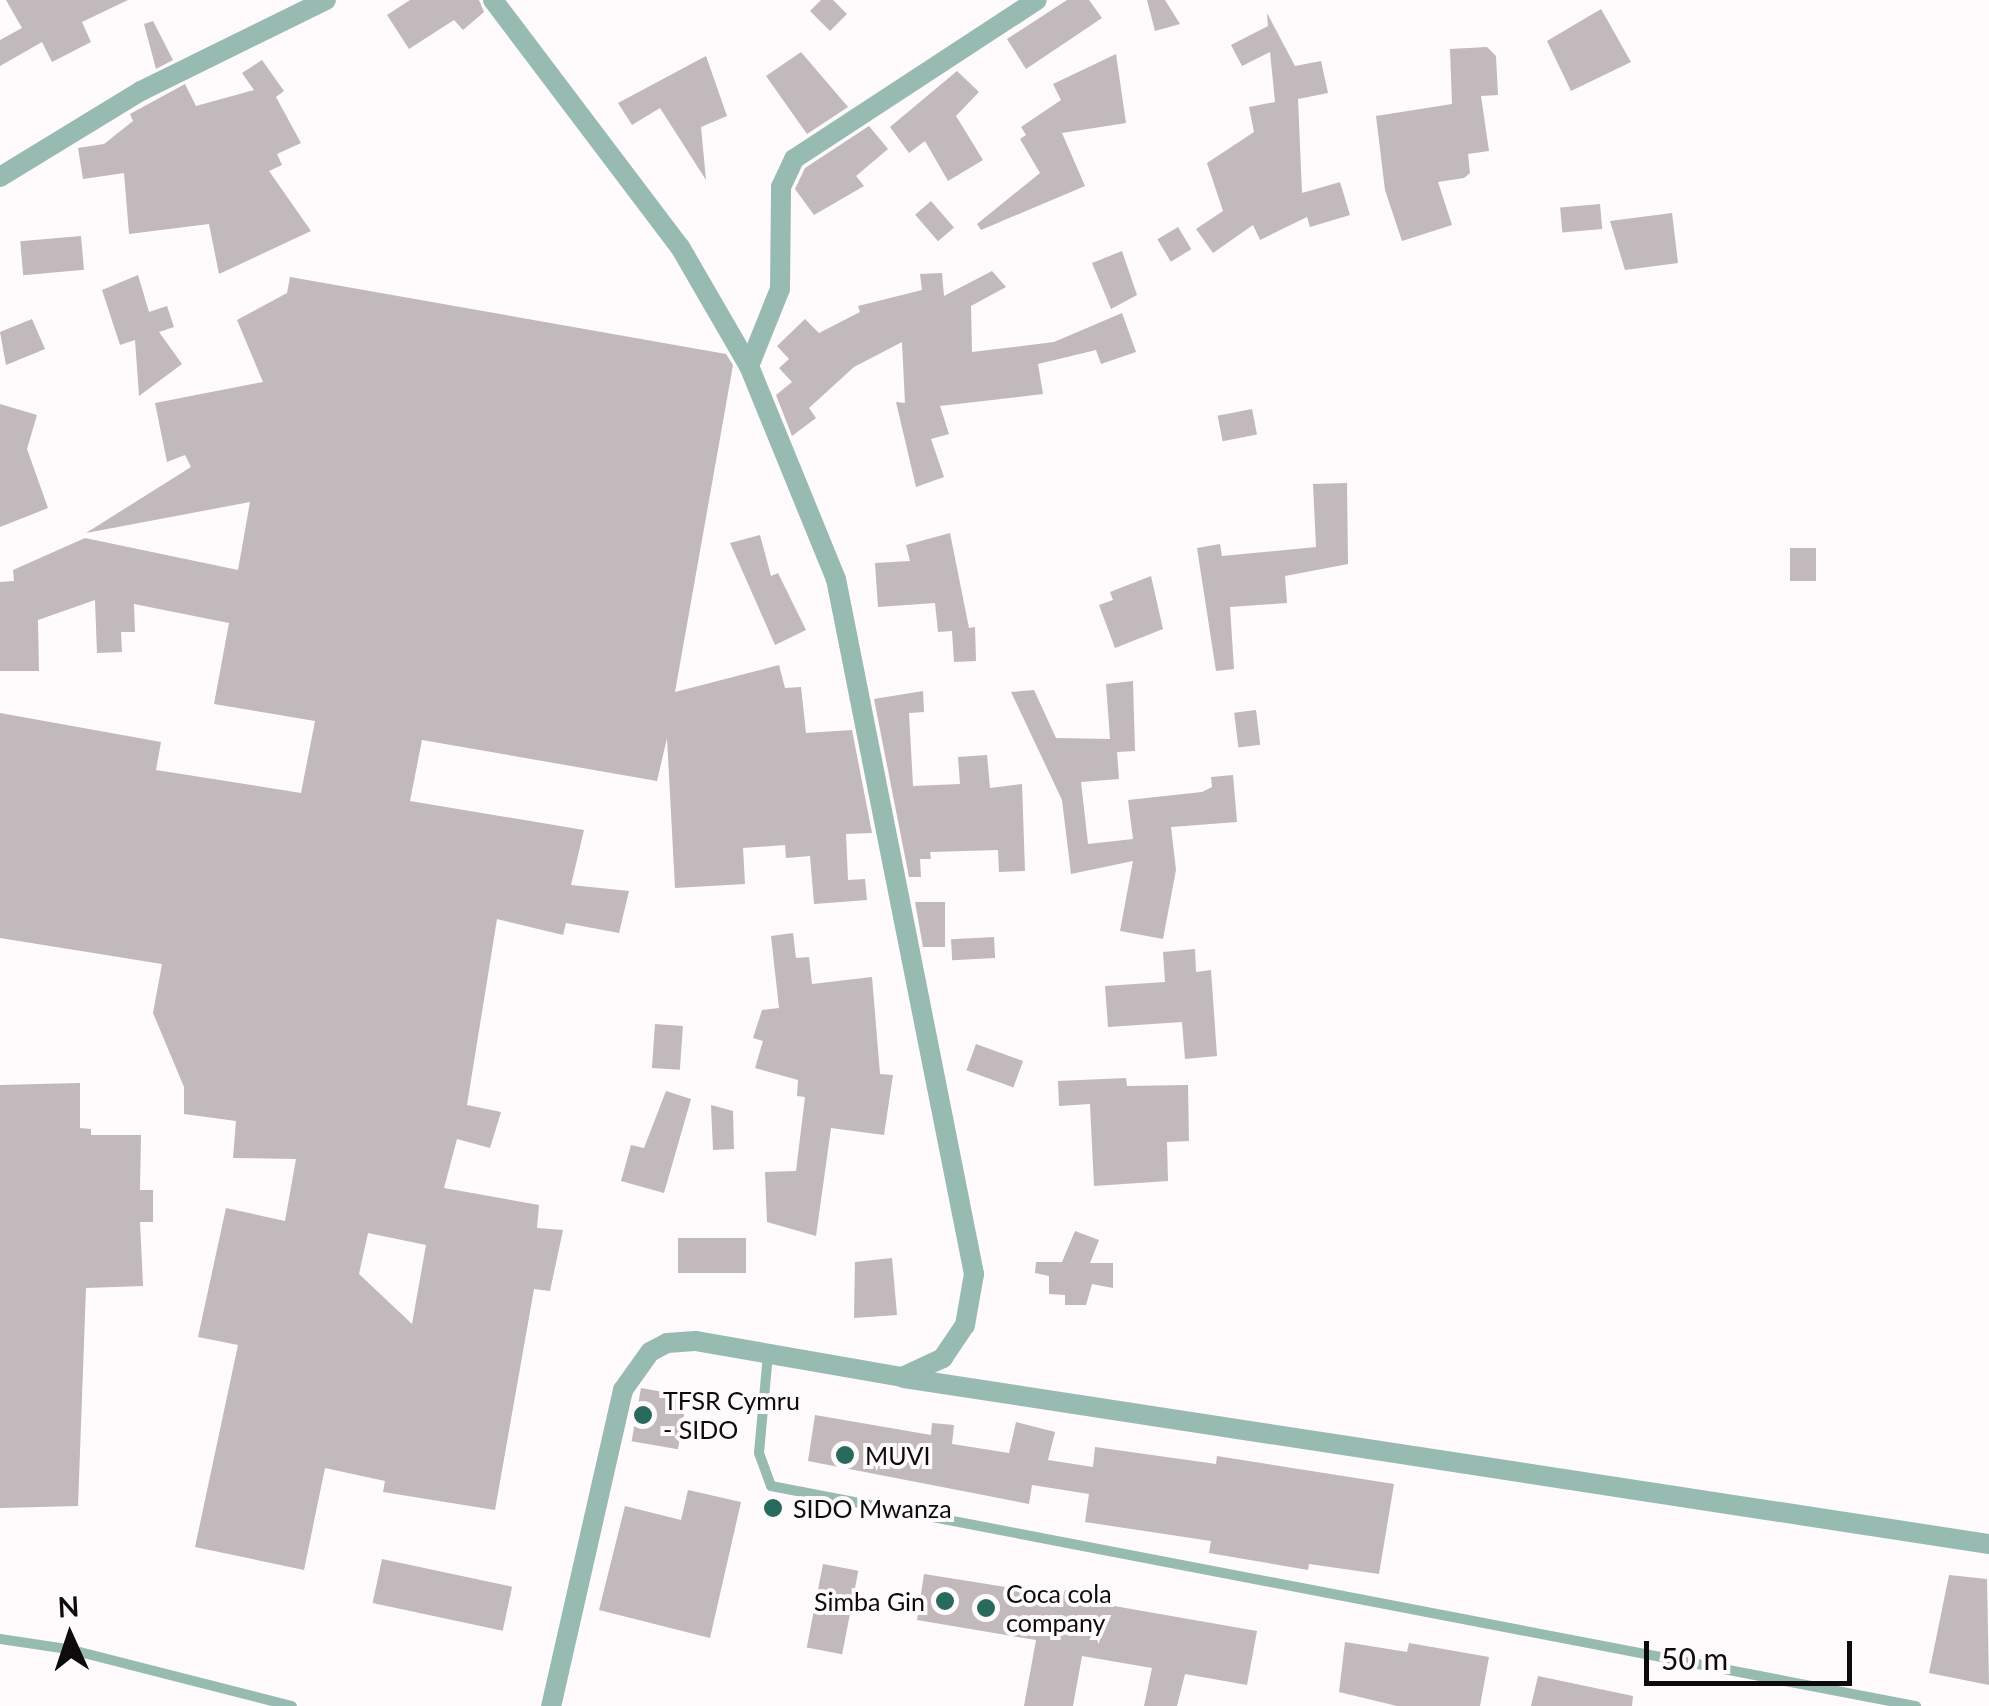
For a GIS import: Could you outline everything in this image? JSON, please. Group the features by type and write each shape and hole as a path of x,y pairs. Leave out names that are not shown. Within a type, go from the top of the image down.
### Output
{"street":[{"path":"0,177 141,90 326,0"},
{"path":"493,0 680,247 749,366 836,579 974,1274 965,1325 944,1358 902,1378"},
{"path":"749,366 780,289 781,186 794,160 1036,0"},
{"path":"550,1706 623,1390 650,1352 667,1342 768,1354 902,1378 1989,1544"}],"lane":[{"path":"768,1354 759,1453 770,1486 1916,1706"},
{"path":"0,1639 68,1649 292,1706"}],"building":[{"path":"6,0 128,0 82,22 91,42 52,62 42,42 0,66 0,40 22,28"},
{"path":"410,0 479,0 484,12 463,30 454,20 409,49 387,15"},
{"path":"821,0 833,0 847,14 830,31 810,11"},
{"path":"1067,0 1089,0 1102,18 1026,69 1007,39"},
{"path":"1147,0 1165,0 1180,24 1155,31"},
{"path":"1601,9 1631,62 1571,91 1547,41"},
{"path":"1267,13 1295,66 1321,61 1328,93 1298,99 1302,193 1340,182 1350,215 1310,227 1307,217 1260,240 1253,225 1213,253 1196,229 1223,211 1207,163 1254,132 1249,107 1275,102 1270,52 1242,66 1231,45 1268,26"},
{"path":"153,21 173,60 156,69 144,24"},
{"path":"1487,47 1496,56 1498,95 1481,96 1489,151 1468,154 1470,173 1464,178 1438,182 1452,225 1402,241 1385,190 1376,116 1452,104 1450,49"},
{"path":"801,52 848,107 807,134 766,76"},
{"path":"1116,54 1126,123 1062,133 1085,186 981,230 977,224 1040,173 1020,139 1026,135 1021,127 1061,100 1053,84"},
{"path":"706,56 727,116 701,127 706,180 660,108 632,125 618,103"},
{"path":"262,60 284,91 276,97 301,143 277,154 282,165 269,171 311,231 219,274 209,224 129,234 124,173 83,179 78,148 104,144 133,121 130,114 185,84 196,106 254,90 242,73"},
{"path":"957,71 979,92 956,116 983,160 948,181 925,141 909,153 890,127"},
{"path":"869,126 888,149 856,176 864,186 814,215 795,189 805,168"},
{"path":"931,201 954,227 938,241 915,215"},
{"path":"1600,204 1602,229 1562,232 1560,207"},
{"path":"1672,213 1678,263 1625,270 1610,221"},
{"path":"1178,227 1191,249 1171,262 1157,239"},
{"path":"81,236 84,270 23,275 20,241"},
{"path":"1122,251 1137,295 1111,309 1092,263"},
{"path":"992,271 1006,287 971,306 972,352 1054,342 1122,313 1136,352 1101,364 1096,350 1038,364 1043,394 940,406 949,434 931,439 944,477 916,487 896,402 905,403 902,342 854,367 809,408 816,418 792,436 776,395 792,382 779,368 789,359 777,346 805,319 819,333 860,312 858,306 922,290 920,274 942,273 944,296"},
{"path":"138,275 149,312 167,306 174,327 159,332 182,364 139,396 135,340 120,345 102,290"},
{"path":"290,277 726,354 733,365 675,692 779,665 785,688 801,687 806,733 852,730 872,833 846,834 848,880 865,879 867,900 814,904 810,856 786,858 785,845 743,848 745,884 675,888 667,738 657,781 422,740 410,801 584,830 571,885 629,891 619,933 566,923 563,935 497,919 467,1105 501,1112 490,1148 457,1139 444,1188 539,1205 537,1228 563,1230 550,1291 534,1289 495,1510 383,1492 385,1481 325,1468 304,1570 195,1547 238,1345 198,1337 226,1208 285,1221 296,1159 233,1158 236,1121 184,1114 184,1087 153,1013 162,964 0,938 0,713 161,742 156,770 301,793 315,721 214,704 229,623 134,604 135,632 121,632 122,652 97,653 95,600 38,620 39,671 0,671 0,582 14,581 13,570 85,538 238,570 250,502 86,533 191,467 185,455 167,462 155,403 263,382 237,320 287,293","holes":["368,1233 426,1245 412,1324 359,1274"]},
{"path":"32,319 45,349 6,365 0,332"},
{"path":"0,404 37,415 27,449 48,508 0,527"},
{"path":"1252,409 1257,435 1223,441 1218,416"},
{"path":"1347,483 1348,564 1285,576 1287,603 1230,607 1234,669 1216,671 1197,548 1220,544 1222,556 1316,547 1313,484"},
{"path":"950,533 969,628 975,627 976,661 954,662 952,631 938,632 935,603 878,607 875,563 910,561 906,545"},
{"path":"760,535 771,576 778,573 806,630 775,645 730,543"},
{"path":"1790,548 1816,548 1816,581 1790,581"},
{"path":"1151,576 1163,629 1115,648 1099,605 1113,600 1110,592"},
{"path":"1133,681 1135,751 1117,752 1119,779 1081,782 1088,844 1133,839 1128,800 1202,792 1212,787 1211,777 1233,775 1237,822 1171,827 1176,870 1163,939 1120,931 1133,861 1071,874 1062,800 1011,692 1034,690 1056,738 1110,739 1106,684"},
{"path":"923,691 924,712 909,713 913,786 960,784 958,757 987,755 990,788 1022,784 1025,871 999,872 998,850 930,852 931,859 920,859 921,877 909,877 874,699"},
{"path":"1256,710 1260,745 1238,747 1234,713"},
{"path":"915,902 945,902 945,947 923,947"},
{"path":"793,933 796,958 809,957 812,984 872,977 880,1074 893,1075 884,1135 831,1128 816,1236 767,1222 765,1172 796,1171 805,1097 797,1096 798,1080 755,1068 763,1041 753,1038 762,1010 779,1008 771,936"},
{"path":"994,937 995,958 952,960 951,939"},
{"path":"1195,949 1196,972 1211,970 1217,1056 1185,1059 1182,1022 1108,1027 1105,986 1165,982 1163,952"},
{"path":"655,1024 683,1026 680,1070 652,1068"},
{"path":"976,1044 1023,1061 1013,1087 966,1070"},
{"path":"1126,1078 1127,1086 1188,1085 1189,1141 1167,1142 1168,1181 1094,1186 1090,1104 1059,1106 1058,1081"},
{"path":"80,1083 80,1128 91,1129 91,1135 141,1135 140,1190 153,1190 153,1222 140,1222 143,1286 86,1288 78,1506 0,1508 0,1085"},
{"path":"666,1091 691,1099 664,1193 621,1181 631,1145 644,1148"},
{"path":"711,1105 733,1111 734,1149 713,1150"},
{"path":"1075,1231 1099,1240 1090,1263 1113,1263 1113,1288 1092,1284 1086,1305 1065,1305 1065,1295 1049,1294 1049,1276 1035,1273 1036,1262 1062,1262"},
{"path":"678,1238 746,1238 746,1273 678,1273"},
{"path":"892,1258 897,1315 854,1318 855,1262"},
{"path":"641,1388 687,1396 678,1449 632,1441"},
{"path":"815,1415 931,1435 932,1423 954,1425 952,1444 1009,1453 1016,1422 1055,1432 1048,1460 1093,1467 1095,1447 1216,1464 1217,1456 1394,1484 1379,1574 1309,1564 1308,1570 1209,1553 1211,1541 1085,1522 1089,1494 1032,1485 1029,1504 808,1461"},
{"path":"688,1490 741,1502 710,1638 599,1610 625,1506 681,1520"},
{"path":"382,1559 512,1587 503,1631 373,1603"},
{"path":"823,1564 858,1571 842,1654 807,1647"},
{"path":"924,1574 1063,1596 1065,1590 1097,1603 1257,1631 1247,1685 1185,1674 1177,1706 1144,1706 1152,1668 1082,1656 1073,1706 1024,1706 1036,1640 917,1620"},
{"path":"1949,1575 1987,1579 1989,1685 1929,1673"},
{"path":"1345,1642 1407,1652 1409,1643 1489,1657 1480,1706 1397,1706 1339,1692"},
{"path":"1538,1676 1633,1696 1632,1706 1531,1706"}],"place":[{"name":"TFSR Cymru - SIDO","path":"643,1415"},
{"name":"MUVI","path":"845,1455"},
{"name":"SIDO Mwanza","path":"773,1508"},
{"name":"Simba Gin","path":"945,1601"},
{"name":"Coca cola company","path":"986,1608"}]}
